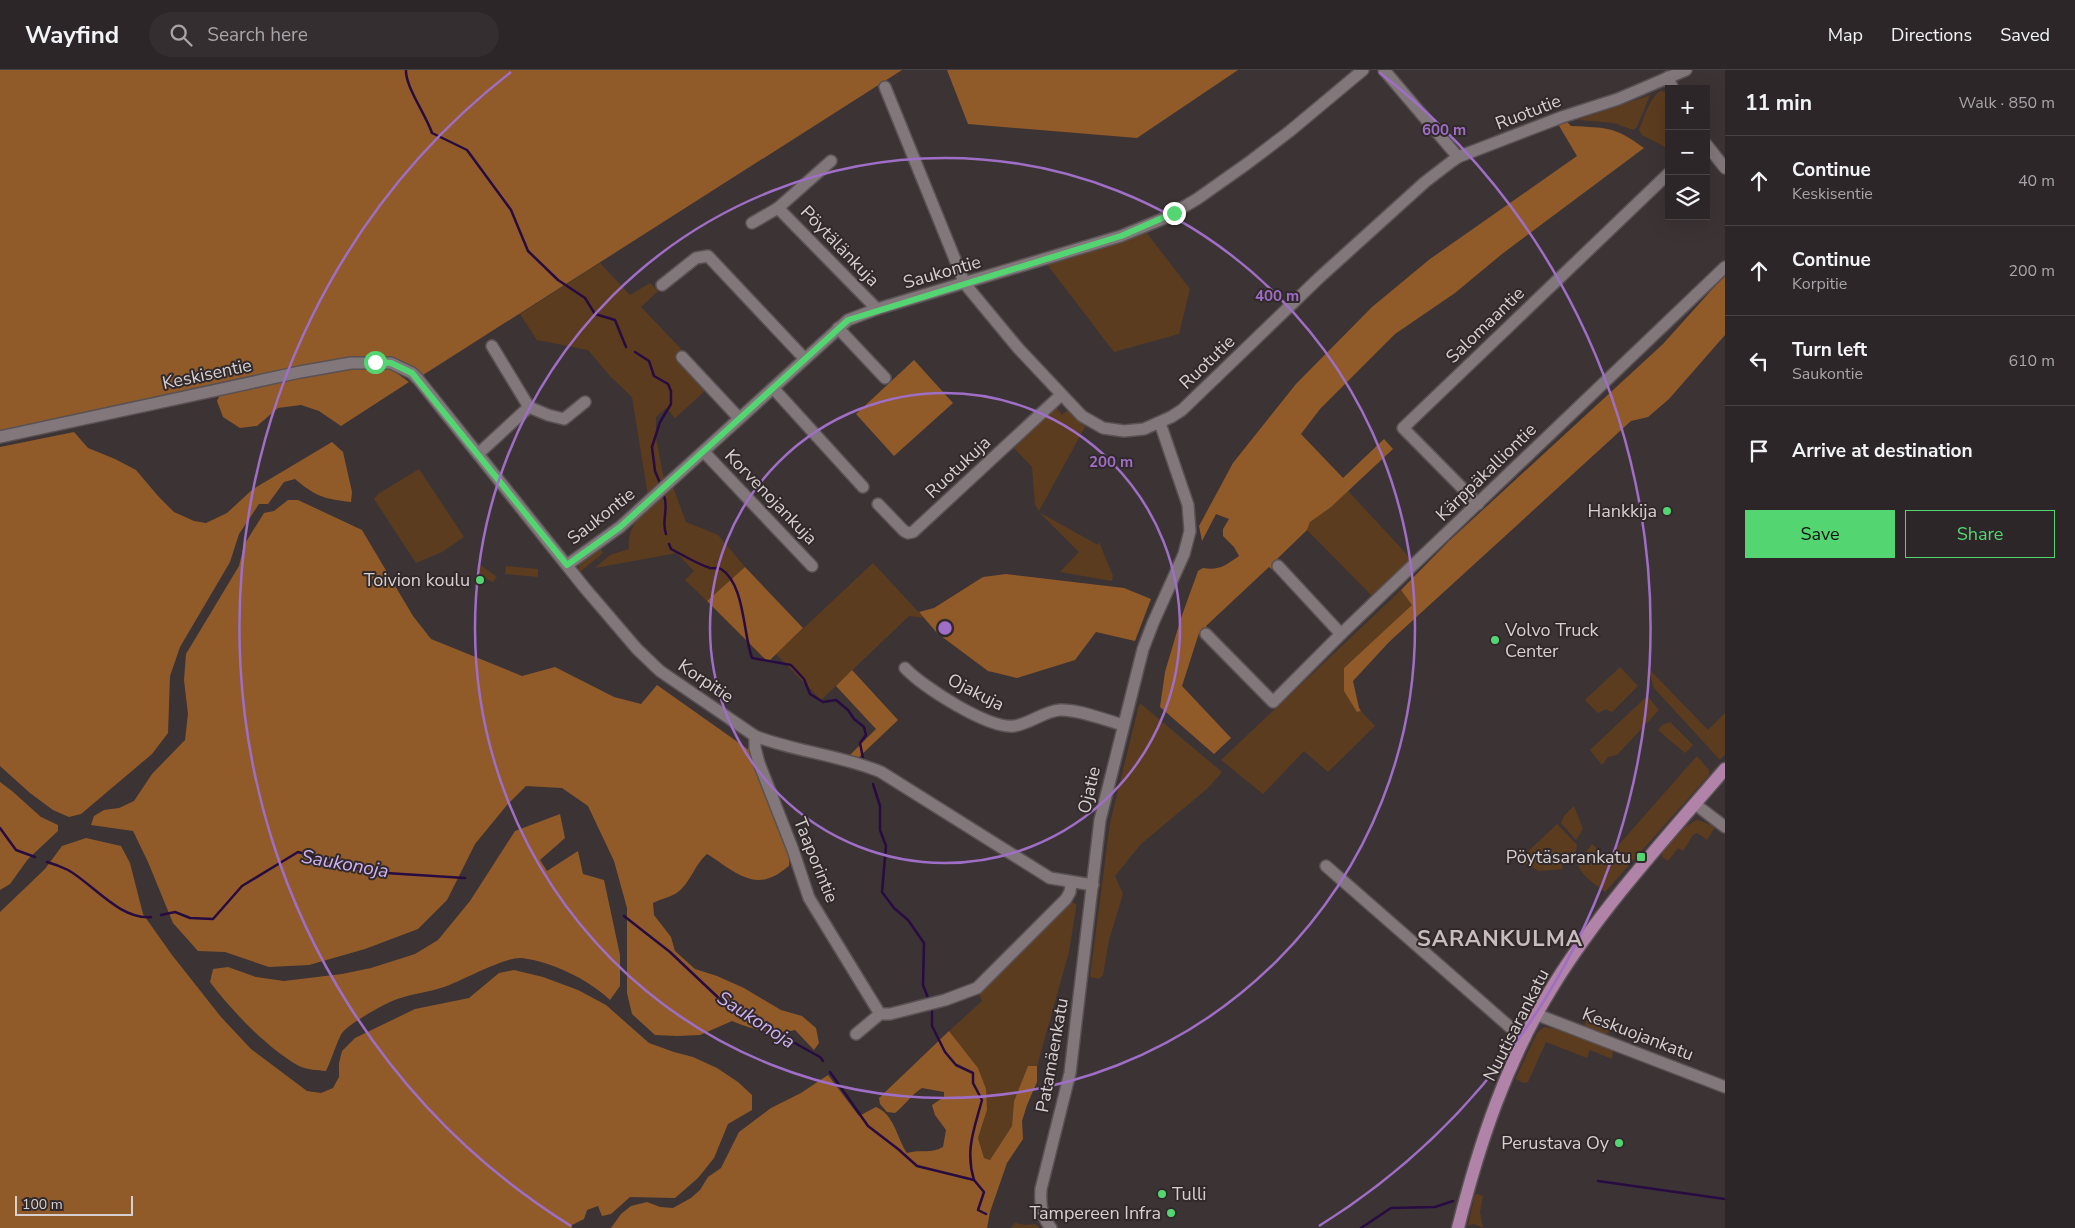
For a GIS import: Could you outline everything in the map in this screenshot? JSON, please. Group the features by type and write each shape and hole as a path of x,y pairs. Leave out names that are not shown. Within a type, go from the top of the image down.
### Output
{"main road":[{"name":"Nuutisarankatu","path":"1458,1228 1488,1123 1525,1038 1552,987 1585,938 1620,892 1725,769"}],"street":[{"name":"Saukontie","path":"567,565 620,527 848,320 877,309 966,284 1121,236 1165,218 1197,199 1248,163 1289,132 1363,70"},
{"path":"1384,70 1458,157"},
{"name":"Ruotutie","path":"886,87 966,284 1018,348 1082,416 1103,428 1131,430 1160,423 1182,410 1320,276 1425,182 1458,157 1562,117 1618,99 1686,70"},
{"path":"1668,77 1671,85"},
{"path":"1710,149 1725,168"},
{"path":"778,208 830,161"},
{"name":"Salomaantie","path":"1478,504 1403,428 1667,175"},
{"name":"Pöytälänkuja","path":"752,223 778,208 877,309"},
{"path":"662,285 696,258 708,256 804,358"},
{"name":"Kärppäkalliontie","path":"1206,634 1273,702 1341,634 1725,267"},
{"path":"838,328 885,378"},
{"path":"492,346 529,407 560,419 567,418 584,402"},
{"path":"682,357 739,418"},
{"name":"Keskisentie","path":"0,437 36,431 115,411 351,363 391,363 412,373 418,380"},
{"name":"Korpitie","path":"418,380 636,649 652,664 756,736 770,742 872,768 881,772 1050,878 1071,883"},
{"path":"773,388 863,488"},
{"name":"Ruotukuja","path":"878,504 904,531 908,533 913,532 1061,395"},
{"path":"478,454 529,407"},
{"name":"Ojatie","path":"1093,885 1100,820 1123,725 1144,649 1153,623 1184,554 1190,531 1188,505 1160,423"},
{"name":"Korvenojankuja","path":"704,452 812,566"},
{"path":"1278,566 1341,634"},
{"name":"Ojakuja","path":"905,668 913,676 962,708 999,725 1015,726 1047,713 1062,710 1123,725"},
{"name":"Taaporintie","path":"756,736 755,748 759,763 793,850 809,898 880,1014"},
{"path":"1695,804 1725,827"},
{"path":"1326,866 1519,1035 1525,1038"},
{"path":"856,1034 880,1014 890,1014 945,1000 977,988 1066,899 1070,892 1071,883 1093,885"},
{"name":"Patamäenkatu","path":"1051,1228 1042,1214 1041,1188 1070,1074 1093,885"},
{"name":"Keskuojankatu","path":"1538,1015 1725,1086"}],"shaded area":[{"path":"0,70 902,70 423,375 396,361 382,357 365,356 171,394 51,422 0,431"},
{"path":"947,70 1238,70 1137,138 968,124"},
{"path":"1660,91 1665,92 1665,147 1642,135 1639,130 1656,95"},
{"path":"1650,95 1637,127 1633,130 1614,123 1578,120"},
{"path":"1567,122 1571,126 1610,129 1644,148 1502,254 1455,293 1395,334 1320,409 1301,434 1343,478 1384,439 1393,449 1331,507 1310,522 1307,530 1276,560 1279,564 1273,570 1269,567 1206,626 1208,629 1202,636 1199,633 1182,686 1231,738 1214,754 1160,707 1165,672 1181,618 1198,571 1203,568 1214,569 1222,567 1239,556 1234,547 1223,536 1223,529 1229,519 1216,514 1202,541 1199,526 1233,463 1296,384 1372,307 1430,259 1577,156 1558,124"},
{"path":"1146,232 1190,289 1179,334 1114,352 1046,263"},
{"path":"600,263 630,295 650,283 658,291 641,307 684,352 706,390 675,418 666,408 656,417 656,439 664,479 648,496 632,397 610,376 588,350 537,340 520,314"},
{"path":"1725,275 1725,335 1669,399 1648,417 1631,421 1389,642 1353,681 1361,711 1357,712 1344,691 1344,668 1412,605 1401,590 1449,541 1663,344"},
{"path":"914,360 953,403 894,456 856,414"},
{"path":"366,366 391,369 409,382 341,426 319,411 301,405 278,408 257,426 240,428 223,417 217,401 221,393 320,373"},
{"path":"1056,407 1062,415 1068,410 1085,427 1039,511 1035,505 1032,467 1013,447"},
{"path":"74,432 88,448 136,470 174,512 194,521 206,523 227,513 253,489 332,442 343,452 352,492 351,502 334,500 314,493 295,479 284,482 268,504 259,504 239,534 230,562 180,647 170,676 168,733 152,754 81,814 69,817 53,810 30,793 0,766 0,447"},
{"path":"419,469 464,537 442,552 416,563 374,499 378,494"},
{"path":"673,487 686,522 718,535 745,567 707,601 685,580 694,571 677,553 595,568 610,555 629,549 629,539 636,521 650,506"},
{"path":"1348,491 1414,562 1373,597 1307,530 1310,522"},
{"path":"288,500 298,500 362,530 413,616 431,639 522,676 555,667 614,697 641,704 657,685 749,750 789,853 789,866 772,877 754,880 738,874 707,854 680,890 653,903 654,915 671,937 675,951 695,969 744,988 781,1010 802,1016 816,1028 819,1043 814,1050 795,1030 763,1031 732,1021 700,1035 655,1035 632,1014 627,993 627,908 614,861 588,806 562,788 526,786 507,805 475,844 447,900 418,929 365,949 309,965 269,967 225,952 198,951 173,923 133,831 91,825 94,816 104,810 119,808 134,801 152,774 185,740 188,714 184,680 186,654 239,566 244,545 264,513 274,511"},
{"path":"1039,512 1098,545 1099,542 1113,576 1112,581 1060,572 1079,552"},
{"path":"601,549 603,553 580,572 579,567 582,560"},
{"path":"873,563 924,618 909,616 821,700 776,654"},
{"path":"479,564 497,577 493,582 481,574 477,566"},
{"path":"506,566 538,569 538,577 505,574"},
{"path":"745,567 803,628 768,662 707,601"},
{"path":"1006,574 1124,588 1151,599 1135,641 1096,632 1075,660 1017,678 988,671 937,633 919,612 934,608 983,577"},
{"path":"1401,590 1413,605 1344,668 1357,712 1361,711 1375,726 1328,772 1304,751 1263,794 1221,760"},
{"path":"1620,667 1638,686 1612,712 1606,709 1598,713 1585,700"},
{"path":"1648,668 1708,730 1725,713 1725,754 1720,760 1654,688"},
{"path":"852,670 898,720 858,758 849,756 876,729 836,686"},
{"path":"1645,698 1649,698 1659,710 1617,755 1608,757 1602,765 1590,750"},
{"path":"1141,704 1222,772 1208,788 1141,844 1115,876 1123,894 1109,940 1103,975 1099,979 1090,977 1110,823 1139,705"},
{"path":"1670,722 1693,745 1685,753 1658,730 1662,725"},
{"path":"1697,756 1709,770 1709,775 1605,892 1581,871 1578,863 1592,844 1608,857"},
{"path":"0,782 41,817 58,825 58,831 28,859 10,884 0,890"},
{"path":"1574,806 1583,829 1576,840 1561,823 1564,816"},
{"path":"560,814 565,838 540,860 547,871 578,851 583,874 604,880 620,955 620,986 610,1000 591,985 569,973 545,963 515,958 444,987 397,999 364,1016 342,1033 326,1071 312,1070 299,1066 275,1049 239,1017 210,982 213,969 228,967 256,977 284,981 342,974 371,968 415,954 438,940 470,901 515,831"},
{"path":"1696,820 1715,827 1707,840 1697,833 1693,835 1683,851 1678,848 1668,861 1662,857 1663,852 1685,827"},
{"path":"1557,824 1577,845 1574,854 1562,865 1563,869 1539,871 1519,860"},
{"path":"86,838 121,846 130,863 143,914 172,955 221,1017 251,1049 307,1091 321,1093 333,1088 339,1077 339,1063 342,1051 355,1038 415,1009 469,998 499,973 514,970 543,977 578,990 606,1005 649,1043 693,1057 717,1068 738,1082 752,1095 752,1110 728,1124 714,1158 698,1178 675,1198 630,1197 611,1214 602,1216 598,1206 587,1210 584,1219 572,1225 572,1228 0,1228 0,912 45,869 62,846"},
{"path":"1069,901 1076,904 1076,908 1069,952 1037,1066 1028,1066 1014,1101 1012,1126 990,1160 984,1158 978,1138 987,1110 978,1068 949,1031 982,1001 979,994"},
{"path":"1587,1019 1608,1028 1611,1026 1611,1031 1605,1034 1584,1026"},
{"path":"1544,1027 1561,1030 1613,1050 1612,1059 1590,1050 1587,1058 1546,1042 1528,1082 1524,1083 1517,1080 1516,1078 1537,1033"},
{"path":"949,1031 978,1068 986,1089 987,1110 978,1138 984,1158 990,1160 1012,1126 1014,1101 1028,1066 1037,1066 1037,1082 1022,1121 1023,1139 1007,1163 990,1212 987,1228 611,1228 621,1214 631,1206 647,1202 660,1207 673,1208 691,1198 700,1190 708,1177 721,1168 739,1132 771,1108 801,1093 828,1075 859,1116 876,1107 882,1111 892,1121 907,1153 935,1150 943,1147 946,1130 935,1115 932,1105 944,1097 944,1092 922,1088 895,1113 887,1112 880,1104 879,1098"},
{"path":"1475,1195 1483,1196 1480,1212 1483,1228 1474,1224 1468,1225"},
{"path":"1015,1223 1035,1224 1040,1228 1011,1228"}],"waterway":[{"path":"406,70 412,92 432,133 467,150 511,210 528,251 558,280 585,298 595,314 615,320 626,347"},
{"path":"635,352 649,361 654,376 668,384 671,391 671,404 660,422 652,447 655,471 660,483"},
{"path":"664,496 666,505 664,524 666,534"},
{"path":"669,544 671,549 695,562 710,568 721,569 729,576 739,597 752,658 791,665 804,679 810,694 823,702 836,700 848,710 854,719 864,727 866,735 860,743 863,758"},
{"path":"873,784 880,806 880,830 886,846 882,892 894,908 908,920 924,943 923,985 928,998"},
{"name":"Saukonoja","path":"0,828 16,850 35,857"},
{"name":"Saukonoja","path":"161,915 175,912 190,918 213,919 242,886 298,852 370,872 465,878"},
{"name":"Saukonoja","path":"47,862 68,870 107,900 128,913 151,917"},
{"name":"Saukonoja","path":"624,916 670,952 726,1005 820,1057 823,1061"},
{"path":"932,1010 932,1026 945,1052 956,1065 973,1073 973,1083 982,1100 970,1149 971,1169 974,1180"},
{"name":"Saukonoja","path":"830,1072 868,1126 917,1166 974,1180 984,1192 978,1210 986,1214"},
{"path":"1598,1181 1725,1199"},
{"path":"1361,1228 1391,1208 1435,1207 1453,1201"}],"place":[{"name":"Hankkija","path":"1667,511"},
{"name":"Toivion koulu","path":"480,580"},
{"name":"Volvo Truck Center","path":"1495,640"},
{"name":"Pöytäsarankatu","path":"1641,857"},
{"name":"Perustava Oy","path":"1619,1143"},
{"name":"Tulli","path":"1162,1194"},
{"name":"Tampereen Infra","path":"1171,1213"}],"district":[{"name":"SARANKULMA","path":"1500,939"}],"route":[{"path":"375,362 391,363 412,373 567,565 620,527 848,320 860,314 966,284 1121,236 1174,213"}]}
